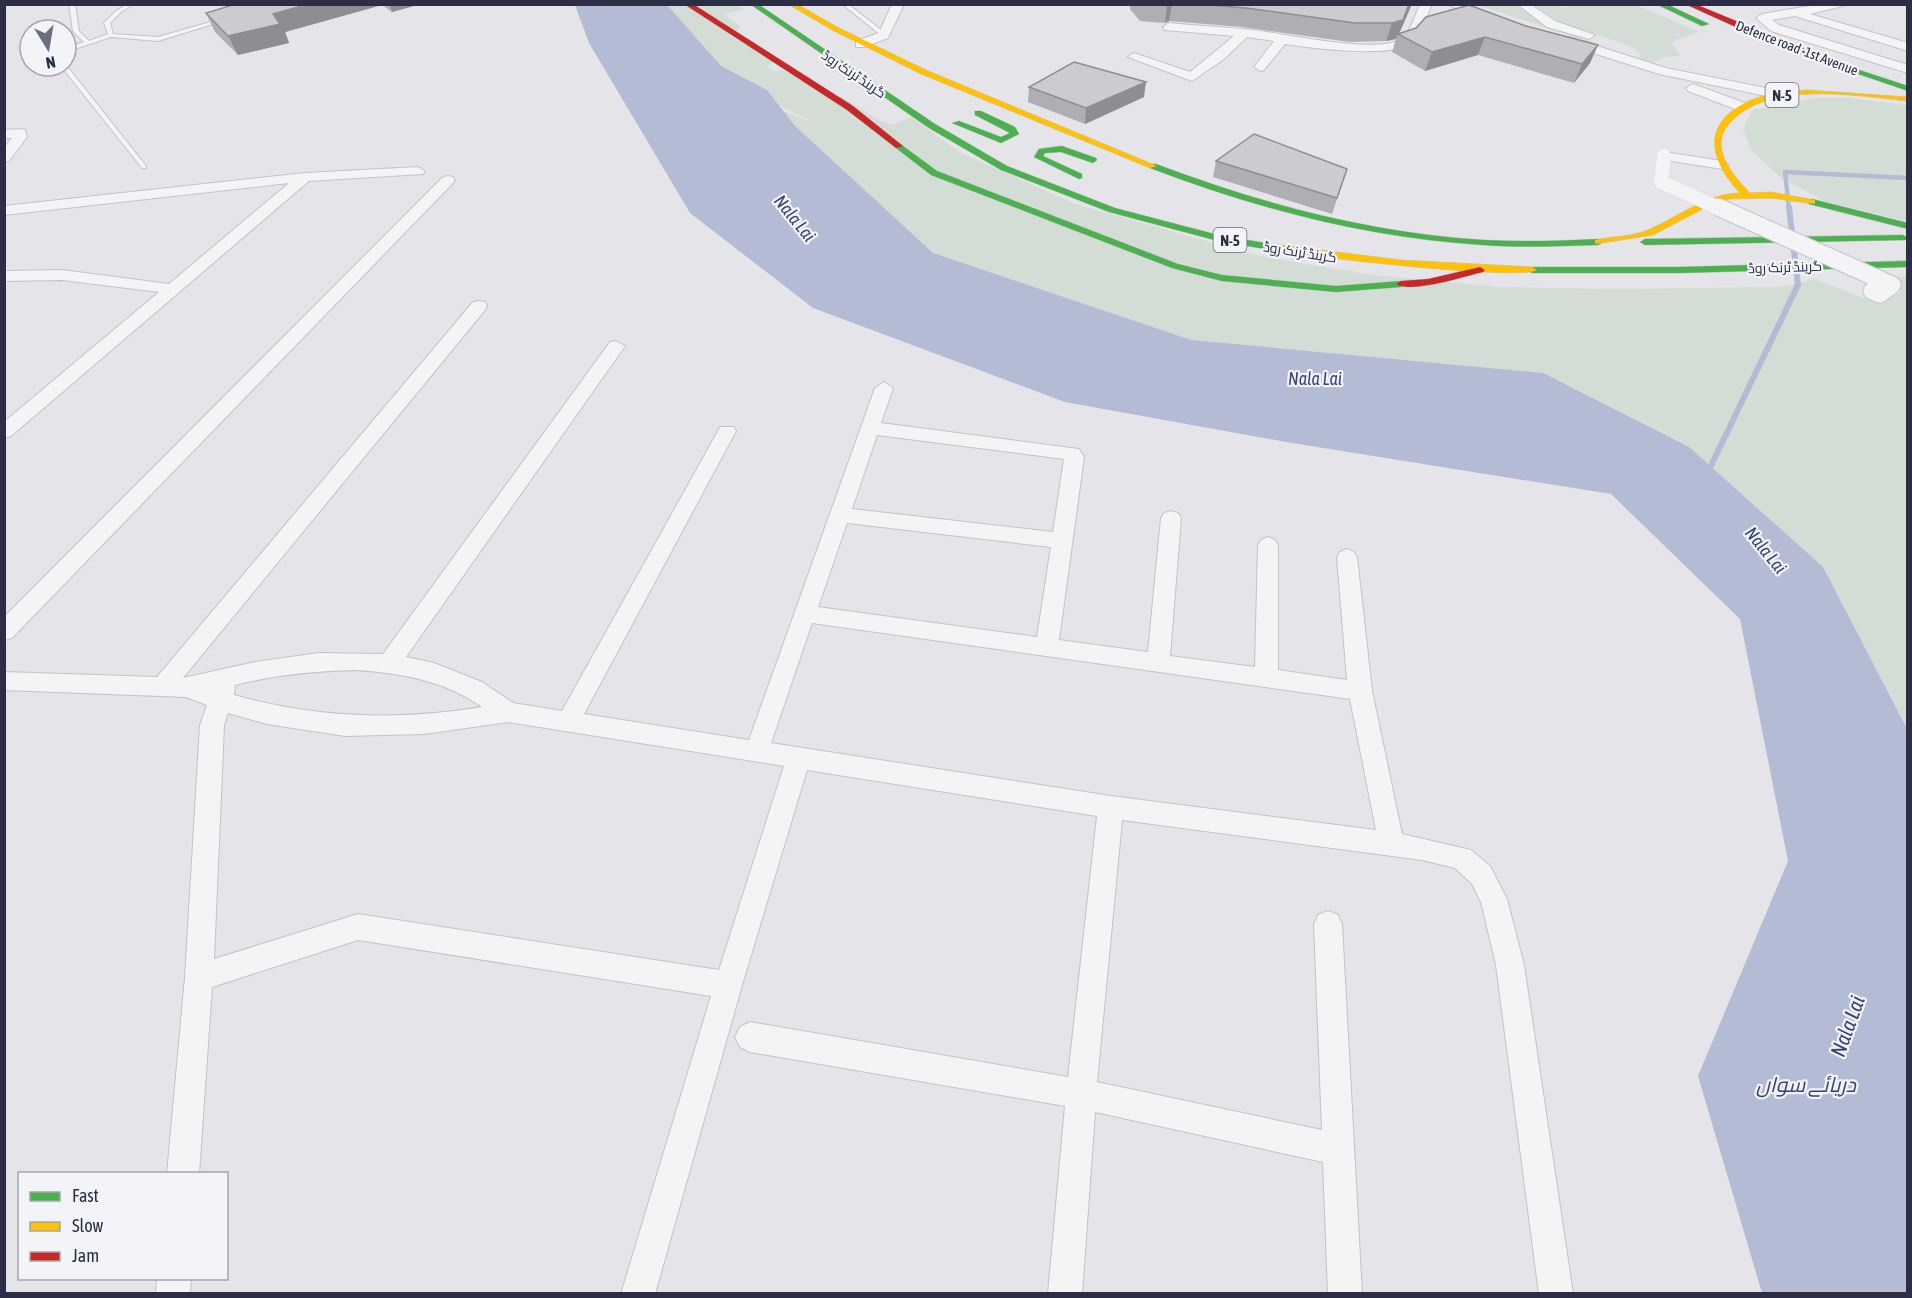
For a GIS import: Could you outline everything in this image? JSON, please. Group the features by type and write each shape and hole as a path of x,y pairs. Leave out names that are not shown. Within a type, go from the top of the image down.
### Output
{"main road":[{"path":"687,4 850,108 934,173 1175,266 1222,278 1275,285 1336,289 1418,283 1480,270"},
{"name":"گرینڈ ٹرنک روڈ","path":"753,4 967,149 1048,187 1145,220 1203,234 1321,256 1480,270 1765,268 1908,264"},
{"name":"گرینڈ ٹرنک روڈ","path":"791,4 860,44 930,76 1166,171 1279,210 1360,228 1417,236 1519,242 1908,237"},
{"path":"807,4 815,19"},
{"path":"1659,4 1782,60"},
{"name":"Defence road -1st Avenue","path":"1688,4 1774,41 1908,89"},
{"path":"903,107 930,113 992,138 1001,140 1016,134 1012,129 943,94 930,76"},
{"path":"1815,78 1846,94"},
{"name":"N-5","path":"1740,106 1781,95 1846,94 1908,99"},
{"path":"1740,106 1722,125 1716,145 1722,165 1746,194"},
{"path":"1092,181 1038,157 1042,151 1062,149 1107,165"},
{"path":"1141,177 1208,201 1239,208 1279,210"},
{"name":"گرینڈ ٹرنک روڈ","path":"1622,242 1663,228 1711,201 1746,194 1770,195 1908,226"},
{"path":"1153,206 1184,221 1203,234"}],"street":[{"path":"860,44 884,35 898,4"},
{"path":"1169,27 1255,34 1281,41 1380,48 1403,43 1413,33 1426,4"},
{"path":"1450,4 1506,21"},
{"path":"1522,4 1551,24 1627,47 1638,56 1638,63"},
{"path":"1846,4 1762,18 1775,28 1908,69"},
{"path":"1792,12 1908,47"},
{"path":"1539,31 1663,71 1781,95"},
{"path":"1134,57 1192,77 1220,56 1243,34"},
{"path":"1260,67 1281,41"},
{"path":"1663,71 1701,92 1740,106"},
{"path":"4,134 20,133 20,137 4,158"},
{"path":"1722,165 1664,156 1661,182 1892,285 1880,294 1872,291 1881,284 1839,266"},
{"path":"4,211 305,177 418,171"},
{"path":"4,432 305,177"},
{"path":"4,632 448,180"},
{"path":"4,276 62,275 173,289"},
{"path":"162,688 478,306"},
{"path":"389,663 616,346"},
{"path":"757,750 884,388"},
{"path":"870,428 1072,454 1076,461 1047,648"},
{"path":"568,721 727,431"},
{"path":"840,515 1063,541"},
{"path":"1158,663 1172,518"},
{"path":"1266,678 1268,545"},
{"path":"1347,557 1360,691 1392,844"},
{"path":"806,614 1360,691"},
{"path":"4,681 187,688 233,675 319,662 389,663 434,672 464,685 508,712"},
{"path":"183,1172 199,977 212,725 219,701 233,675"},
{"path":"187,688 219,701 311,724 358,728 417,727 508,712 799,756 1111,807 1422,848 1462,858 1481,875 1494,898 1510,965 1556,1293"},
{"path":"638,1293 728,985 799,756"},
{"path":"1065,1293 1081,1094 1111,807"},
{"path":"1328,924 1345,1293"},
{"path":"199,977 358,927 728,985"},
{"path":"750,1037 1081,1094 1337,1149"}],"lane":[{"path":"72,4 76,31 87,42"},
{"path":"111,34 107,23 119,11 132,4"},
{"path":"844,4 884,35"},
{"path":"78,45 111,34 158,39 234,16"},
{"path":"74,78 144,167"}],"shaded area":[{"path":"656,5 737,5 743,10 724,14 741,27 729,36 777,60 767,66 774,71 782,70 845,99 877,119 892,125 911,117 959,152 1075,204 1260,256 1374,275 1499,287 1617,289 1781,287 1814,279 1879,304 1901,292 1893,277 1907,277 1907,801 1701,464 1186,352 894,256 731,91 814,123 702,66"},
{"path":"1478,5 1516,5 1549,26 1617,51"},
{"path":"1533,5 1564,7 1636,5 1699,32 1671,42 1680,56 1665,57 1652,63 1641,59 1640,53 1630,46 1560,22"},
{"path":"1816,98 1850,98 1907,105 1907,221 1824,201 1779,176 1752,151 1743,129 1752,110"}],"water":[{"name":"دریائے سواں","path":"575,5 667,5 721,66 767,90 795,126 933,253 1191,340 1543,373 1689,447 1823,567 1907,729 1907,1293 1762,1293 1698,1076 1788,861 1740,619 1611,494 1286,442 1065,402 813,308 690,213 589,43"}],"building":[{"path":"236,4 309,4 273,14 280,24 228,36 206,13"},
{"path":"1198,4 1409,4 1403,20 1392,23 1355,23"},
{"path":"1469,5 1526,26 1598,45 1582,64 1485,37 1432,52 1398,34 1416,28 1426,17"},
{"path":"1074,62 1146,82 1086,108 1029,87"},
{"path":"1254,134 1347,169 1337,198 1216,161"}],"waterway":[{"path":"1789,209 1785,172 1908,178"},
{"path":"1706,476 1798,285 1789,207"}],"traffic: fast":[{"path":"753,4 932,126 1004,168 1112,210 1222,239 1272,247"},
{"path":"1659,4 1705,24"},
{"path":"1832,62 1908,89"},
{"path":"956,123 1001,140 1015,134 1012,129 978,113"},
{"path":"899,146 934,173 1175,266 1222,278 1336,289 1401,284"},
{"path":"1079,176 1038,157 1042,151 1062,149 1093,160"},
{"path":"1153,166 1261,204 1371,229 1427,238 1484,243 1598,242"},
{"path":"1812,202 1908,226"},
{"path":"1645,242 1903,238"},
{"path":"1532,270 1679,270 1908,264"}],"traffic: slow":[{"path":"791,4 878,51 923,72 1153,166"},
{"path":"1746,194 1728,173 1719,156 1718,138 1721,129 1735,112 1755,101 1779,95 1834,93 1908,99"},
{"path":"1598,242 1650,233 1711,201 1728,196 1771,195 1812,202"},
{"path":"1272,247 1401,263 1532,270"}],"traffic: jam":[{"path":"687,4 850,108 899,146"},
{"path":"1688,4 1774,41 1832,62"},
{"path":"1401,284 1428,282 1480,270"}],"water label":[{"name":"Nala Lai","path":"795,218"},
{"name":"Nala Lai","path":"1315,378"},
{"name":"Nala Lai","path":"1766,550"},
{"name":"Nala Lai","path":"1847,1026"}]}
